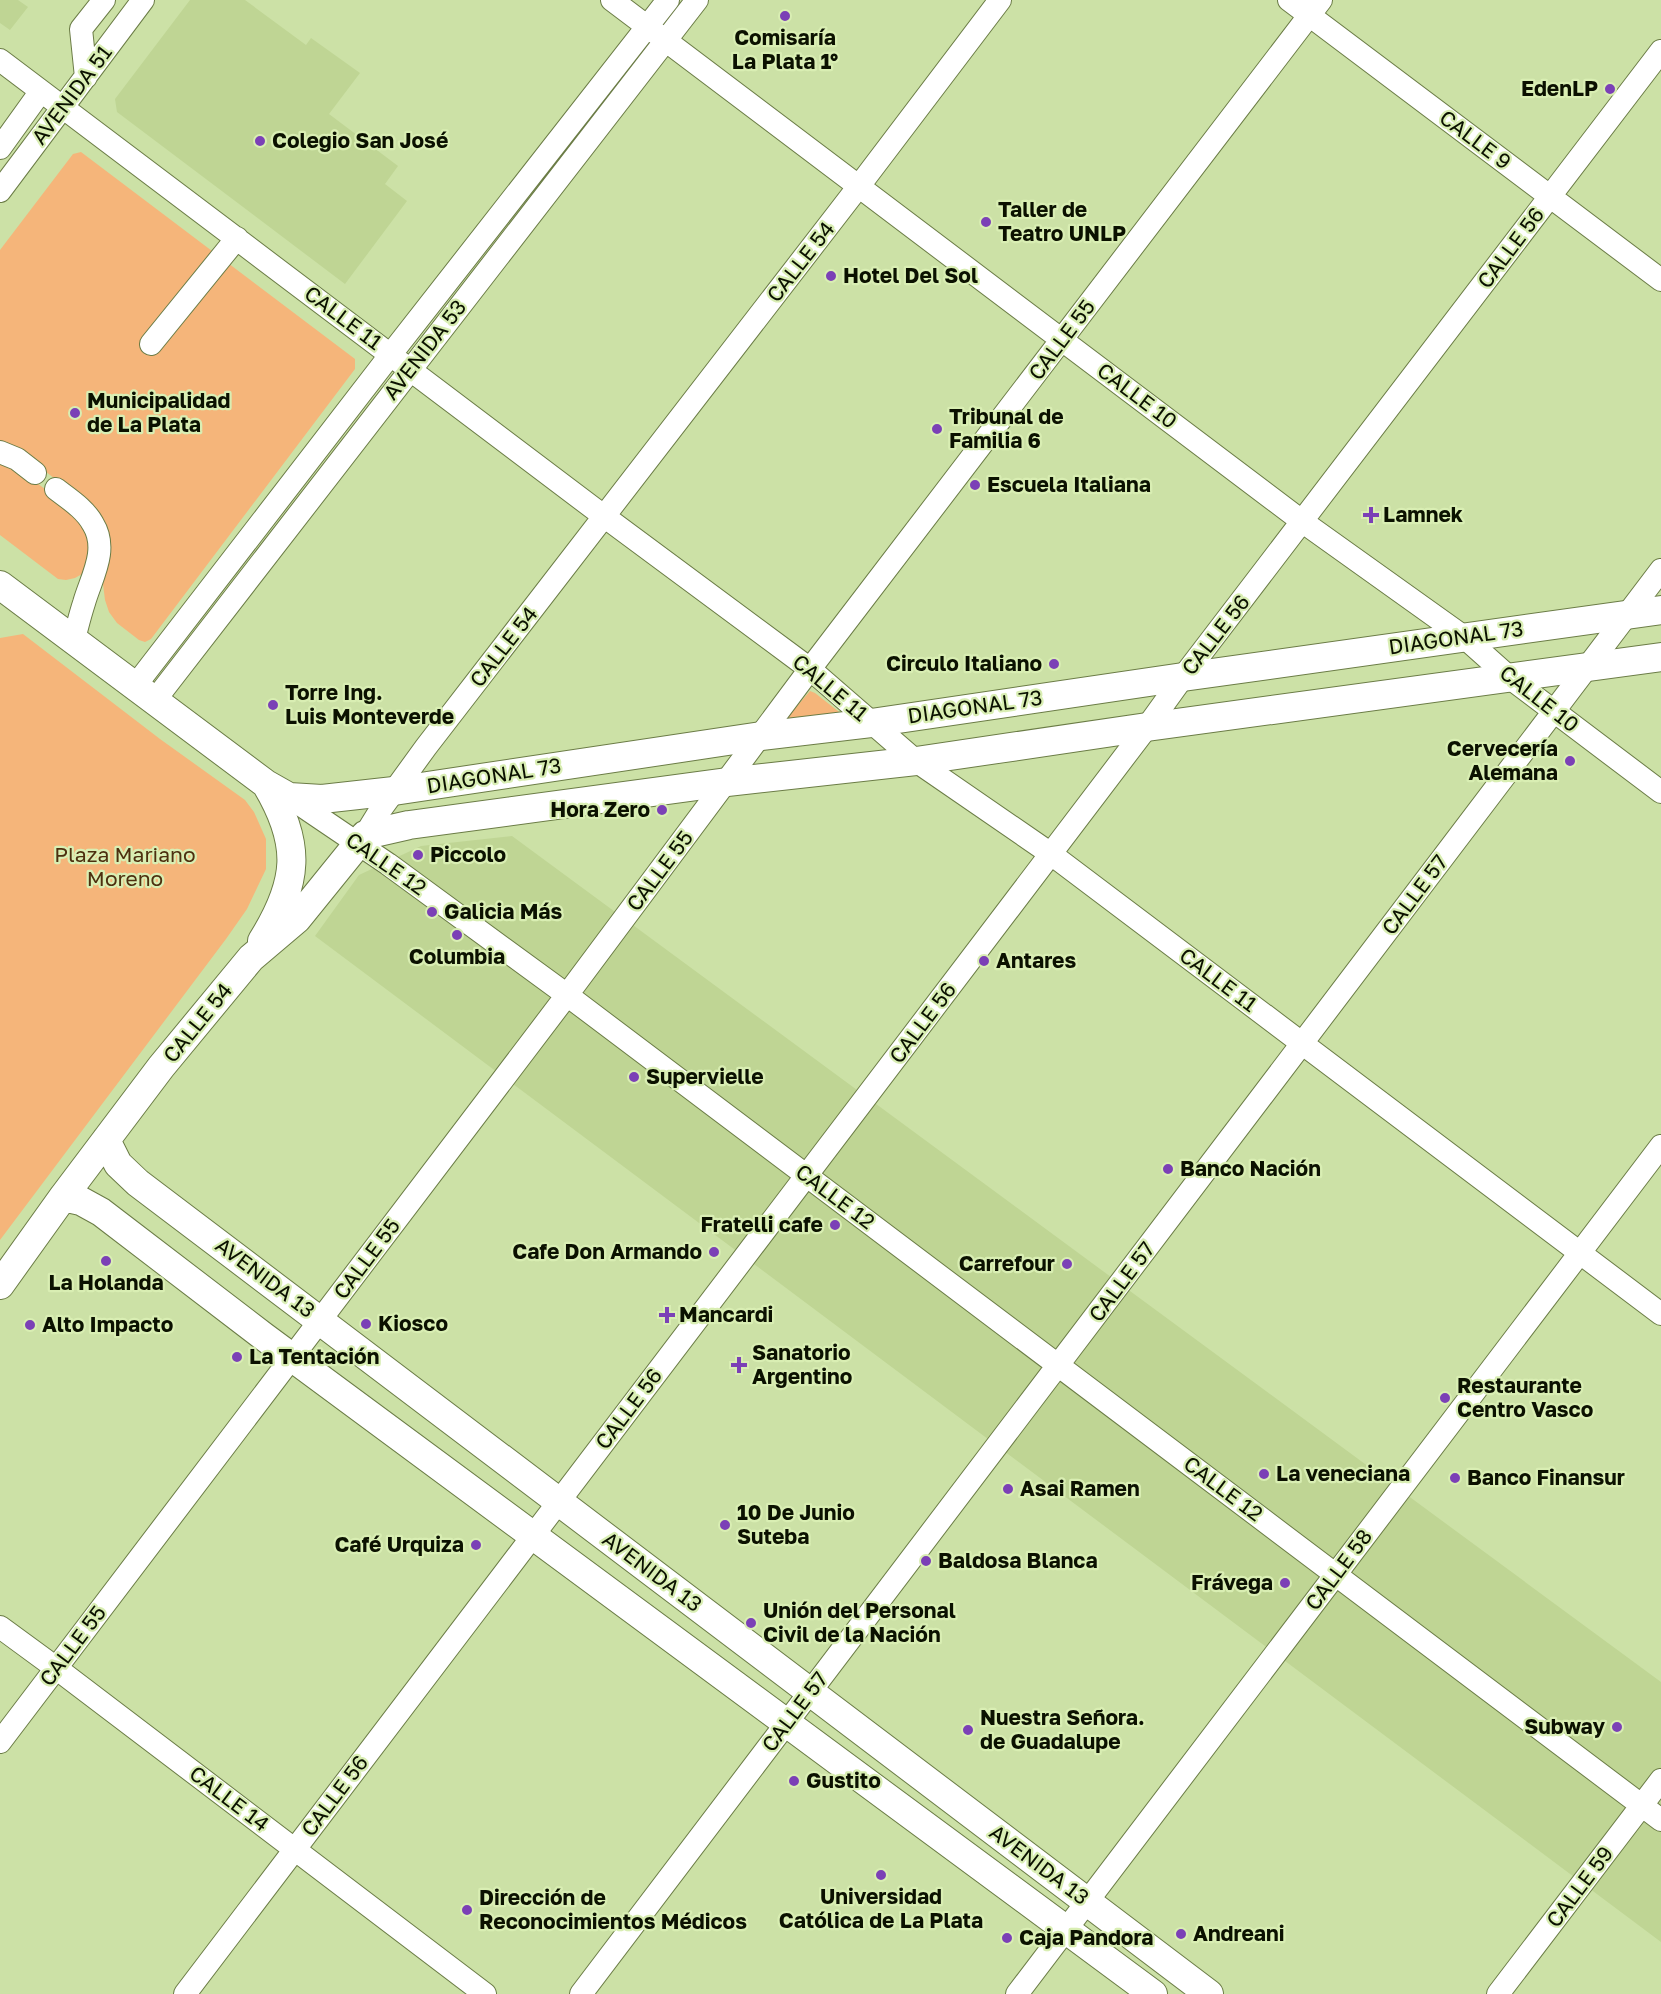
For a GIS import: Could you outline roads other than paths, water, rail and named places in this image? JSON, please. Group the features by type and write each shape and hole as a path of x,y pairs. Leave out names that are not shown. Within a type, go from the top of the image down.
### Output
{"main road":[{"name":"CALLE 12","path":"0,585 278,791"},
{"name":"DIAGONAL 73","path":"278,791 322,799 394,790 761,736 871,723 1661,610"},
{"name":"DIAGONAL 73","path":"361,839 409,825 727,782 916,761 1661,657"},
{"path":"251,958 285,898 291,867 287,825 280,807 278,791"},
{"name":"CALLE 54","path":"0,1286 63,1197 161,1067 251,958 297,919 361,839"},
{"name":"AVENIDA 13","path":"106,1140 118,1164 138,1183 1209,1994"},
{"name":"AVENIDA 13","path":"63,1197 81,1201 101,1212 292,1357 1148,1993"}],"street":[{"path":"86,77 81,29 104,0"},
{"name":"AVENIDA 51","path":"0,191 143,0"},
{"name":"CALLE 10","path":"612,0 1303,522 1464,637 1510,678 1661,792"},
{"name":"AVENIDA 53","path":"145,693 391,354 668,0"},
{"name":"AVENIDA 53","path":"145,693 410,368 697,0"},
{"name":"CALLE 54","path":"361,839 426,747 1000,0"},
{"name":"CALLE 9","path":"1289,0 1315,8 1550,197 1661,280"},
{"name":"CALLE 55","path":"0,1742 567,995 810,669 1315,8"},
{"name":"CALLE 56","path":"185,1994 1661,51"},
{"name":"CALLE 11","path":"0,60 810,669 916,761 1051,854 1661,1314"},
{"path":"0,148 41,91"},
{"path":"151,344 237,238"},
{"path":"0,452 17,459 35,473"},
{"path":"56,489 78,506 92,522 98,532 100,547 97,567 83,604 74,639"},
{"name":"CALLE 57","path":"581,1994 1661,570"},
{"name":"CALLE 12","path":"278,791 361,839 1661,1820"},
{"name":"CALLE 58","path":"1017,1994 1661,1146"},
{"name":"CALLE 14","path":"0,1628 56,1668 485,1994"},
{"name":"CALLE 59","path":"1498,1994 1661,1780"}],"place":[{"name":"Comisaría La Plata 1°","path":"785,16"},
{"name":"EdenLP","path":"1610,89"},
{"name":"Colegio San José","path":"260,141"},
{"name":"Taller de Teatro UNLP","path":"986,222"},
{"name":"Hotel Del Sol","path":"831,276"},
{"name":"Municipalidad de La Plata","path":"75,413"},
{"name":"Tribunal de Familia 6","path":"937,429"},
{"name":"Escuela Italiana","path":"975,485"},
{"name":"Lamnek","path":"1371,515"},
{"name":"Circulo Italiano","path":"1054,664"},
{"name":"Torre Ing. Luis Monteverde","path":"273,705"},
{"name":"Cervecería Alemana","path":"1570,761"},
{"name":"Hora Zero","path":"662,810"},
{"name":"Piccolo","path":"418,855"},
{"name":"Galicia Más","path":"432,912"},
{"name":"Columbia","path":"457,935"},
{"name":"Antares","path":"984,961"},
{"name":"Supervielle","path":"634,1077"},
{"name":"Banco Nación","path":"1168,1169"},
{"name":"Fratelli cafe","path":"835,1225"},
{"name":"Cafe Don Armando","path":"714,1252"},
{"name":"La Holanda","path":"106,1261"},
{"name":"Carrefour","path":"1067,1264"},
{"name":"Mancardi","path":"667,1315"},
{"name":"Kiosco","path":"366,1324"},
{"name":"Alto Impacto","path":"30,1325"},
{"name":"La Tentación","path":"237,1357"},
{"name":"Sanatorio Argentino","path":"739,1365"},
{"name":"Restaurante Centro Vasco","path":"1445,1398"},
{"name":"La veneciana","path":"1264,1474"},
{"name":"Banco Finansur","path":"1455,1478"},
{"name":"Asai Ramen","path":"1008,1489"},
{"name":"10 De Junio Suteba","path":"725,1525"},
{"name":"Café Urquiza","path":"476,1545"},
{"name":"Baldosa Blanca","path":"926,1561"},
{"name":"Frávega","path":"1285,1583"},
{"name":"Unión del Personal Civil de la Nación","path":"751,1623"},
{"name":"Subway","path":"1617,1727"},
{"name":"Nuestra Señora. de Guadalupe","path":"968,1730"},
{"name":"Gustito","path":"794,1781"},
{"name":"Universidad Católica de La Plata","path":"881,1875"},
{"name":"Dirección de Reconocimientos Médicos","path":"467,1910"},
{"name":"Andreani","path":"1181,1934"},
{"name":"Caja Pandora","path":"1007,1938"}],"park label":[{"name":"Plaza Mariano Moreno","path":"125,867"}]}
